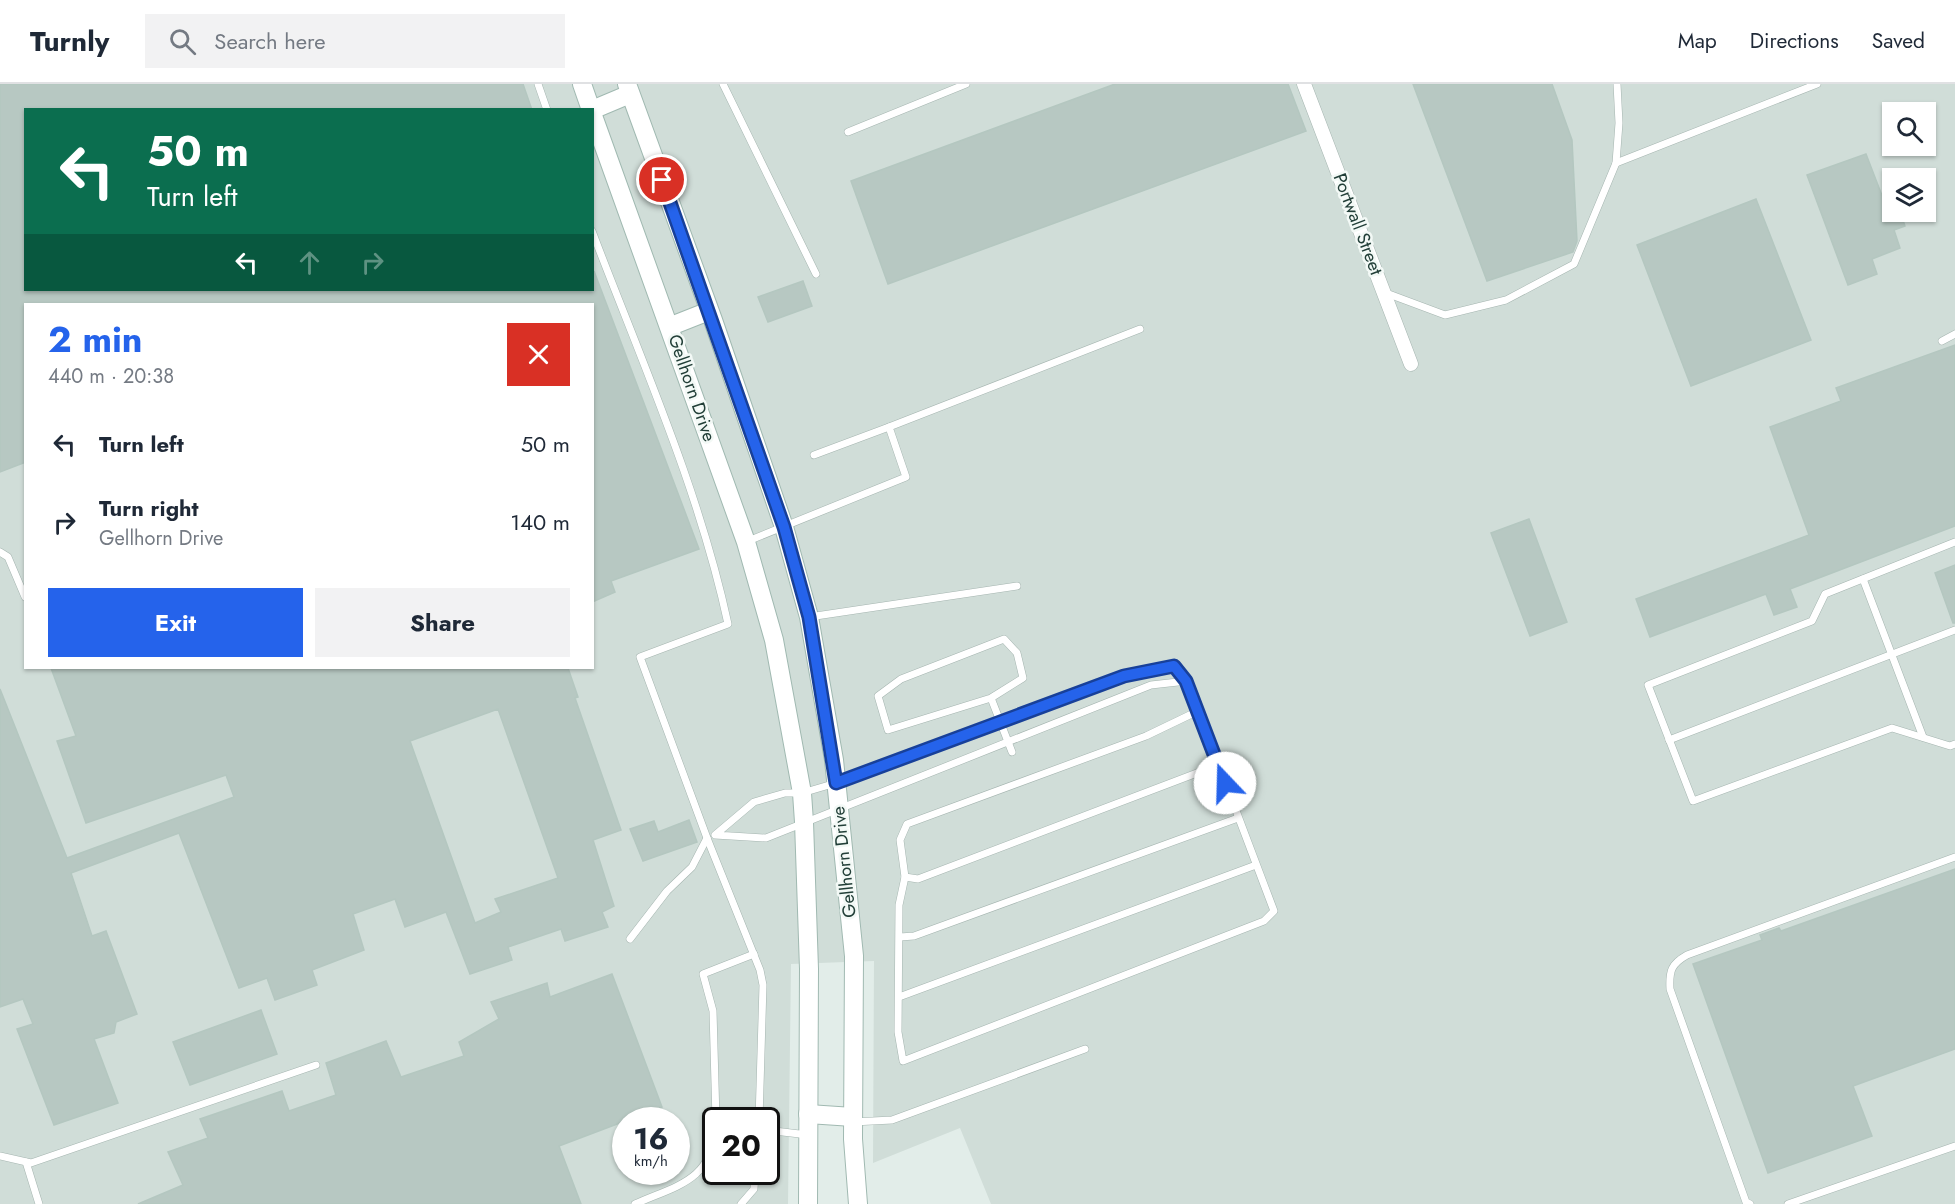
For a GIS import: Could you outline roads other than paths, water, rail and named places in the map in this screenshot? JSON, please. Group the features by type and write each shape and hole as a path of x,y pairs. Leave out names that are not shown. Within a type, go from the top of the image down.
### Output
{"main road":[{"name":"Gellhorn Drive","path":"582,84 591,108"},
{"name":"Gellhorn Drive","path":"628,89 709,311 784,527 809,617 836,783 854,956 853,1120 858,1204"},
{"path":"594,110 628,89"},
{"name":"Gellhorn Drive","path":"594,116 671,326 746,542 774,640 802,793 804,822 809,969 808,1204"},
{"path":"671,326 709,311"},
{"path":"808,1114 853,1120"}],"street":[{"name":"Portwall Street","path":"1304,84 1411,364"}],"lane":[{"path":"538,84 546,108"},
{"path":"723,84 816,274"},
{"path":"848,132 966,84"},
{"path":"1384,292 1445,315 1506,300 1574,264 1616,163 1619,123 1617,84"},
{"path":"1616,163 1817,84"},
{"path":"594,236 696,508 718,576 728,624 640,657 707,838 754,954 763,985 759,1107"},
{"path":"814,455 1140,329"},
{"path":"1942,341 1955,334"},
{"path":"746,542 906,477 888,427"},
{"path":"1955,543 1825,594 1812,621 1648,685 1693,801 1892,728 1950,746 1955,744"},
{"path":"0,552 8,557 24,597"},
{"path":"1863,579 1923,737"},
{"path":"809,617 1017,586"},
{"path":"1669,740 1955,630"},
{"path":"1004,639 1017,653 1023,678 991,698 888,730 878,696 901,679 1004,639"},
{"path":"630,939 667,891 692,867 707,838 715,835 753,802 785,792 802,793 836,783 1124,676 1174,666 1186,681 1198,711 1274,911 1264,921 903,1061 898,1032 899,905 905,878 900,840 907,824 1146,736 1198,711"},
{"path":"715,835 766,838 1151,685 1186,681"},
{"path":"991,698 1012,752"},
{"path":"905,878 918,879 1218,765"},
{"path":"900,937 914,936 1238,818"},
{"path":"1750,1204 1746,1202 1670,989 1669,970 1676,961 1687,956 1955,857"},
{"path":"899,997 1256,865"},
{"path":"716,1107 713,1011 703,974 754,954"},
{"path":"853,1120 892,1120 1085,1049"},
{"path":"0,1156 31,1162 316,1065"},
{"path":"780,1132 808,1135"},
{"path":"1788,1204 1955,1146"},
{"path":"26,1162 39,1204"},
{"path":"635,1204 696,1177 702,1168"},
{"path":"741,1204 754,1189 754,1185"}]}
